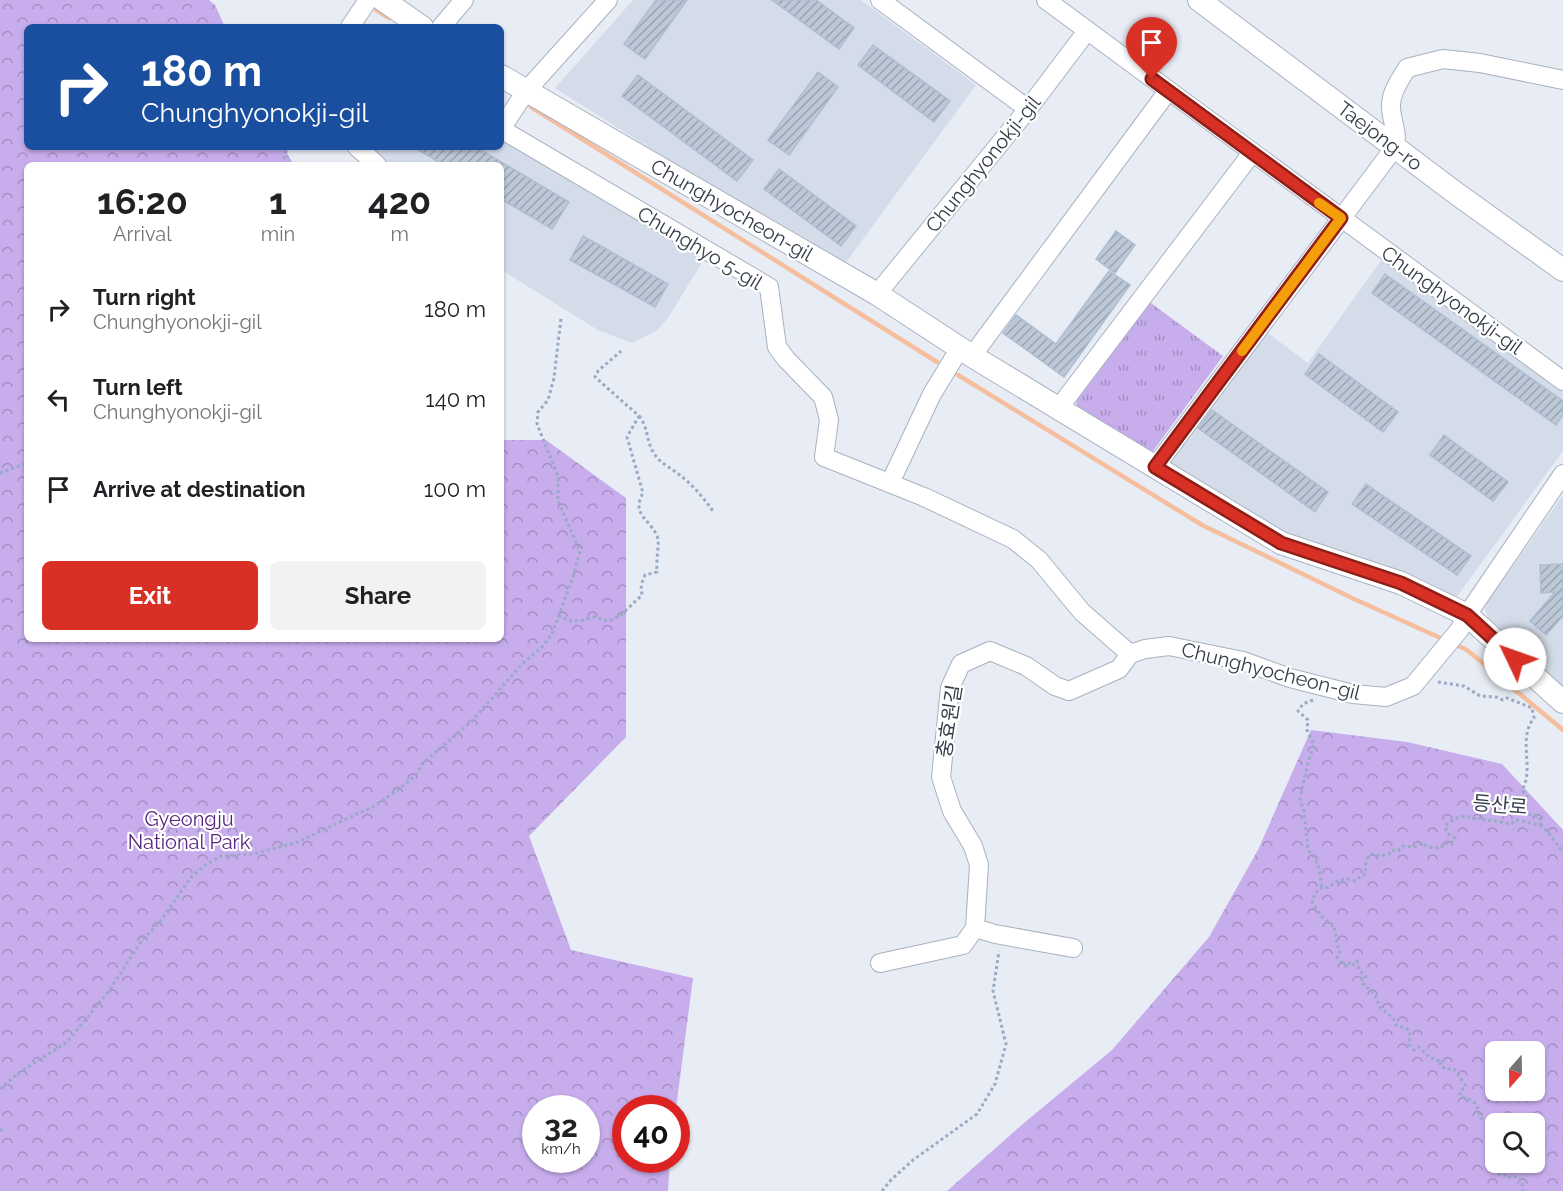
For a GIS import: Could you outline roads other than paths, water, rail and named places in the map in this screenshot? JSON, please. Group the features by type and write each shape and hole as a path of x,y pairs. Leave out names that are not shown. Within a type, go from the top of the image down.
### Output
{"street":[{"path":"352,24 368,0"},
{"path":"383,0 418,24"},
{"path":"444,24 464,0"},
{"name":"Chunghyo 5-gil","path":"504,124 526,91 608,0"},
{"path":"880,0 1028,110"},
{"name":"Chunghyonokji-gil","path":"1046,0 1563,381"},
{"name":"Taejong-ro","path":"1199,0 1563,270"},
{"name":"Chunghyonokji-gil","path":"877,294 1028,110 1088,31"},
{"path":"1155,467 1395,147 1397,134 1391,107 1394,88 1407,68 1443,59 1480,63 1563,80"},
{"name":"Chunghyocheon-gil","path":"504,78 877,294 1058,409 1281,543 1401,583 1467,615 1563,702"},
{"path":"1130,654 1082,612 1039,560 1013,538 982,522 890,483 932,394 1168,91"},
{"name":"Chunghyo 5-gil","path":"504,131 769,287 777,346 786,359 823,397 829,420 824,457 890,483"},
{"path":"360,150 374,162"},
{"path":"1058,409 1252,153"},
{"path":"1467,615 1563,474"},
{"name":"Chunghyocheon-gil","path":"1130,654 1145,649 1169,646 1243,661 1290,678 1335,690 1386,697 1415,683 1460,628 1467,615"},
{"name":"충효원길","path":"984,931 979,865 973,846 952,811 940,777 950,688 961,664 990,651 1026,666 1055,686 1070,691 1119,669 1130,654"},
{"path":"880,963 963,945 984,931 1073,948"}],"waterway":[{"path":"376,10 389,18"},
{"path":"531,107 937,362"},
{"path":"958,375 1202,525 1354,599 1445,640"},
{"path":"1452,643 1467,650 1563,730"}],"park label":[{"name":"Gyeongju National Park","path":"189,830"}]}
